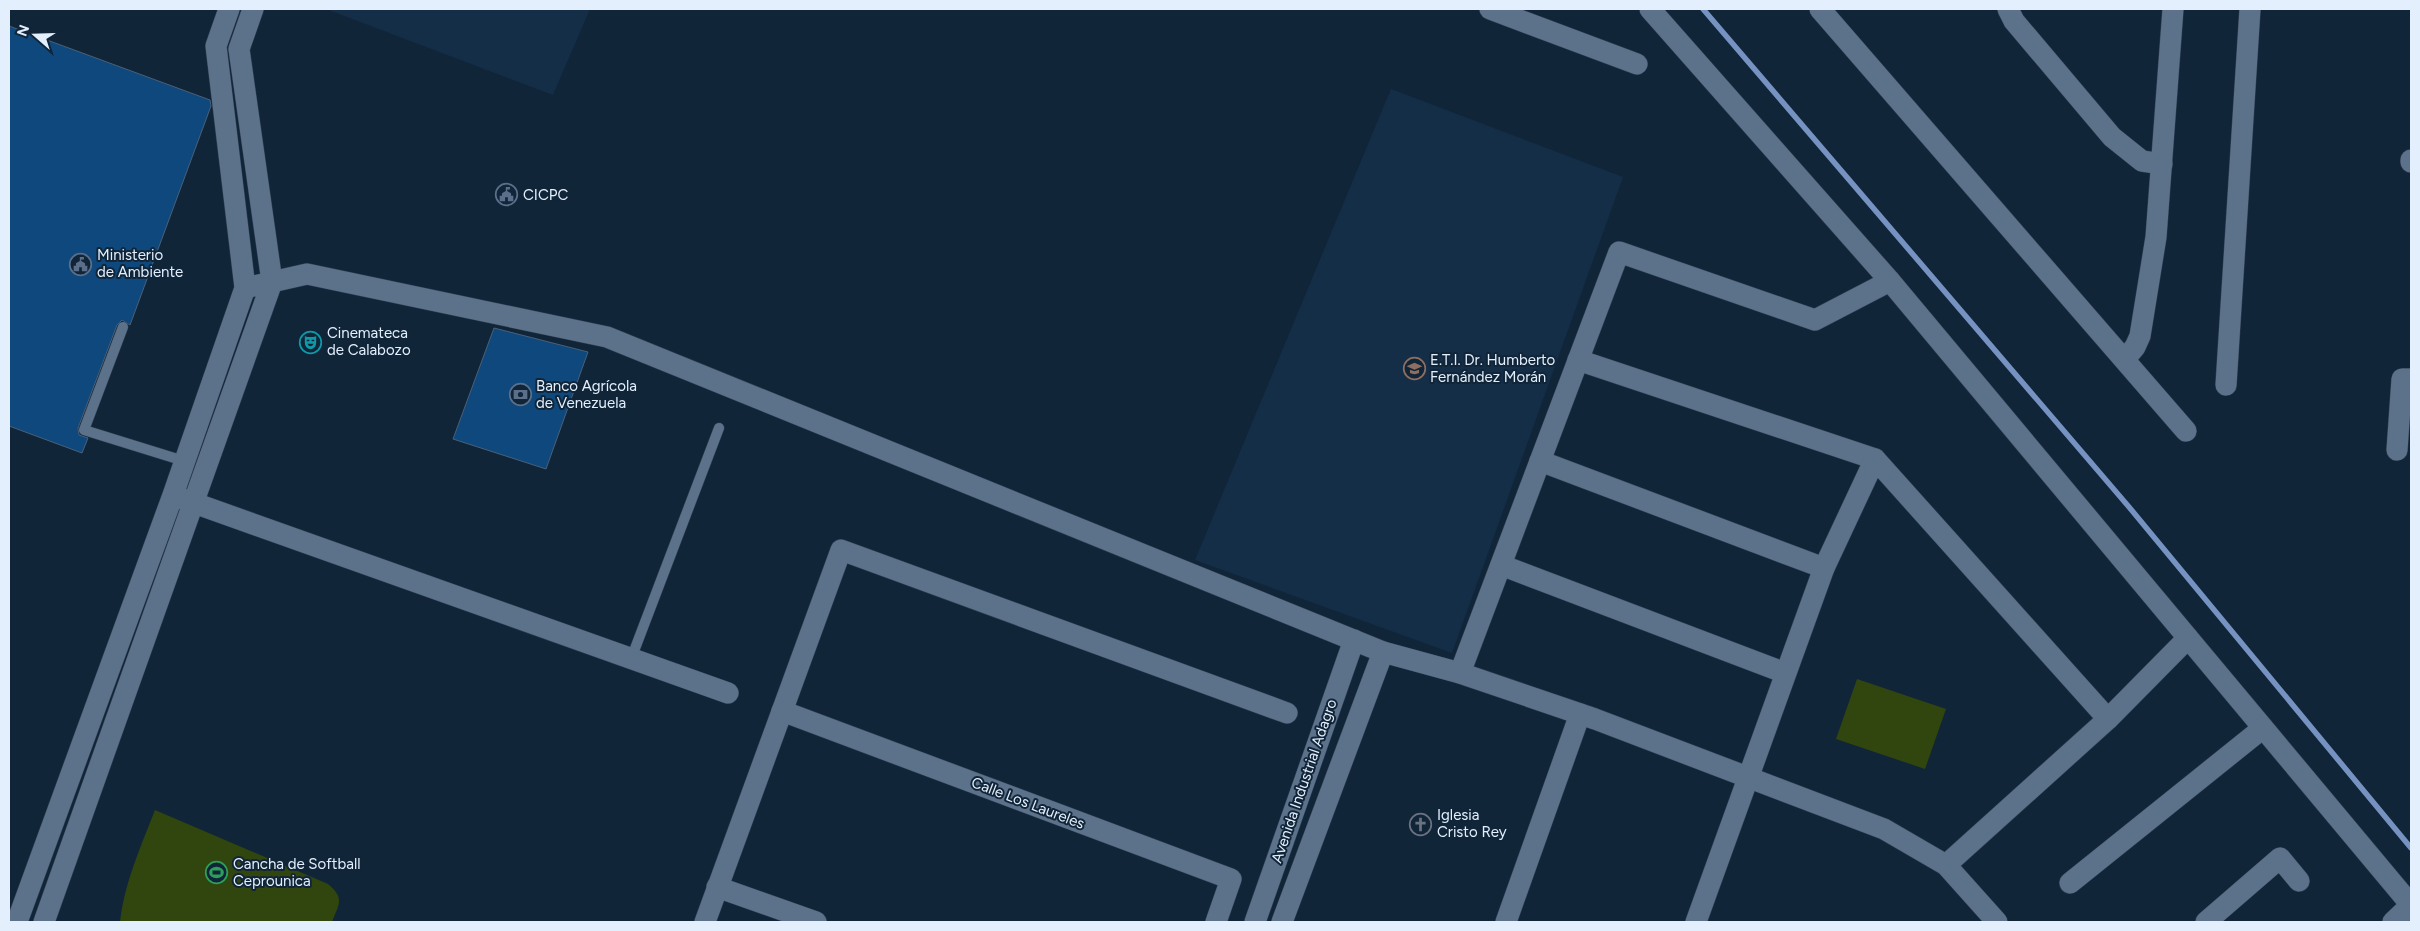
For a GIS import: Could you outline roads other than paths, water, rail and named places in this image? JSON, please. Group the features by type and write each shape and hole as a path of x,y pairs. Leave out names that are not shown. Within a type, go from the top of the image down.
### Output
{"street":[{"path":"17,922 173,495 245,288 216,46 229,9"},
{"path":"44,922 272,282 239,48 253,9"},
{"path":"1490,9 1637,64"},
{"path":"1650,9 1890,280 2411,905 2393,922"},
{"path":"2008,9 2014,21 2112,137 2142,161 2162,164"},
{"path":"2125,359 2135,347 2140,336 2156,237 2173,9"},
{"path":"2226,385 2250,9"},
{"path":"1830,12 2186,431"},
{"path":"1460,673 1619,252 1815,320 1890,280"},
{"path":"245,288 307,274 607,337 1383,652 1460,673 1580,714 1884,828 1946,865 1997,922"},
{"path":"1578,360 1875,459 2108,719"},
{"path":"2397,450 2402,378 2411,379"},
{"path":"1696,922 1824,568 1875,459"},
{"path":"1540,461 1824,568"},
{"path":"173,495 728,693"},
{"path":"704,922 841,550 1287,713"},
{"path":"1501,565 1785,673"},
{"path":"1946,865 2108,719 2188,638"},
{"name":"Avenida Industrial Adagro","path":"1255,922 1354,640"},
{"name":"Avenida Industrial Adagro","path":"1282,922 1383,652"},
{"name":"Calle Los Laureles","path":"782,711 1231,879 1216,922"},
{"path":"1506,922 1580,714"},
{"path":"2070,883 2263,728"},
{"path":"2206,922 2280,858 2299,881"},
{"path":"717,887 816,922"}],"lane":[{"path":"123,327 84,430 184,461"},
{"path":"631,659 719,428"}],"waterway":[{"path":"1703,9 2129,507 2411,848"}],"place":[{"name":"CICPC","path":"507,195"},
{"name":"Ministerio de Ambiente","path":"81,264"},
{"name":"Cinemateca de Calabozo","path":"311,342"},
{"name":"E.T.I. Dr. Humberto Fernández Morán","path":"1414,369"},
{"name":"Banco Agrícola de Venezuela","path":"520,395"},
{"name":"Iglesia Cristo Rey","path":"1421,824"},
{"name":"Cancha de Softball Ceprounica","path":"217,873"}]}
